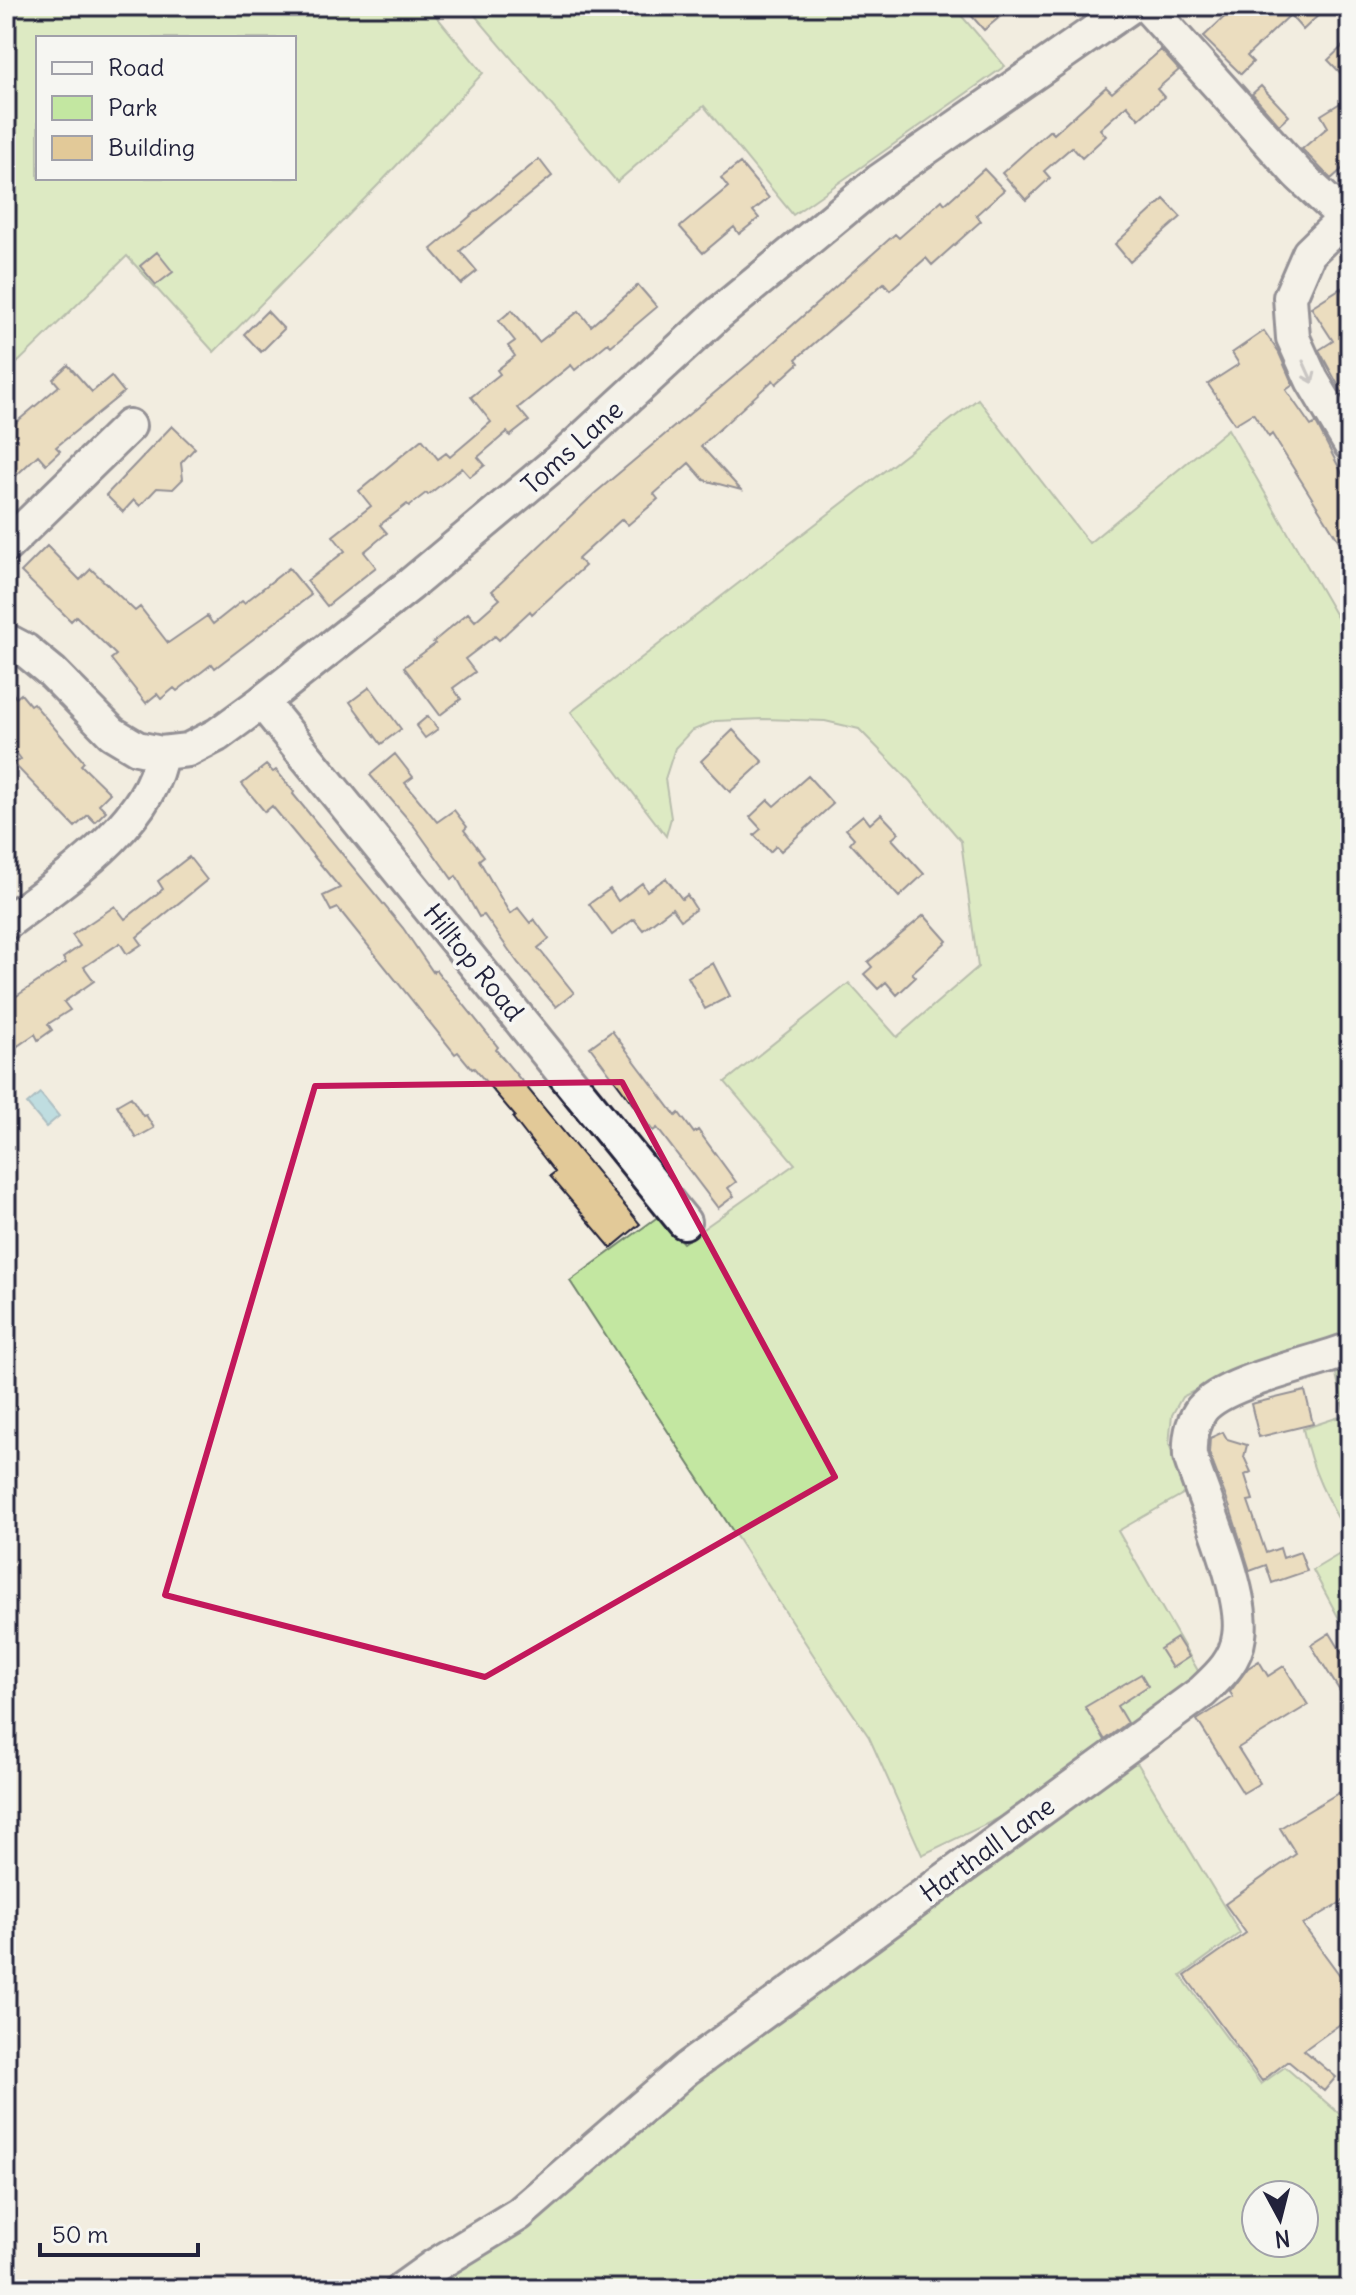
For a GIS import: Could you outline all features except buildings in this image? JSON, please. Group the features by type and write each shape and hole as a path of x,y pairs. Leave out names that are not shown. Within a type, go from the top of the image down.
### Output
{"street":[{"name":"Toms Lane","path":"161,753 188,750 201,744 262,702 553,466 717,315 868,190 1131,6"},
{"path":"1147,6 1298,174 1348,218 1309,253 1290,297 1293,338 1312,380 1350,444"},
{"path":"6,546 129,426"},
{"path":"6,640 25,650 53,673 112,733 137,748 161,753 159,768 150,787 118,831 92,859 6,923"},
{"name":"Hilltop Road","path":"262,702 684,1222"},
{"name":"Harthall Lane","path":"402,2289 519,2214 686,2069 1202,1692 1228,1666 1240,1634 1235,1589 1190,1456 1189,1440 1193,1426 1210,1402 1234,1388 1350,1349"}],"highlighted area":[{"path":"622,1082 835,1477 485,1677 165,1595 315,1086"}],"green space":[{"path":"6,6 428,6 483,73 214,352 127,256 6,374"},
{"path":"467,6 953,6 1005,66 793,215 704,106 617,182"},
{"path":"978,399 1089,543 1228,429 1350,640 1350,1334 1206,1385 1182,1397 1172,1415 1169,1444 1188,1491 1118,1531 1205,1683 1022,1807 922,1855 869,1737 570,1281 659,1216 683,1243 795,1164 725,1082 849,983 897,1037 978,967 961,841 910,781 859,729 825,721 764,719 715,721 691,731 675,748 665,779 671,818 666,836 571,712"},
{"path":"1350,1366 1350,1538 1321,1486 1303,1429 1345,1415 1336,1374"},
{"path":"1350,1548 1350,1639 1313,1570"},
{"path":"1126,1761 1138,1764 1240,1933 1181,1976 1261,2084 1285,2067 1350,2123 1350,2289 409,2289 741,2037"}],"water":[{"path":"40,1093 59,1116 46,1127 27,1104"}]}
